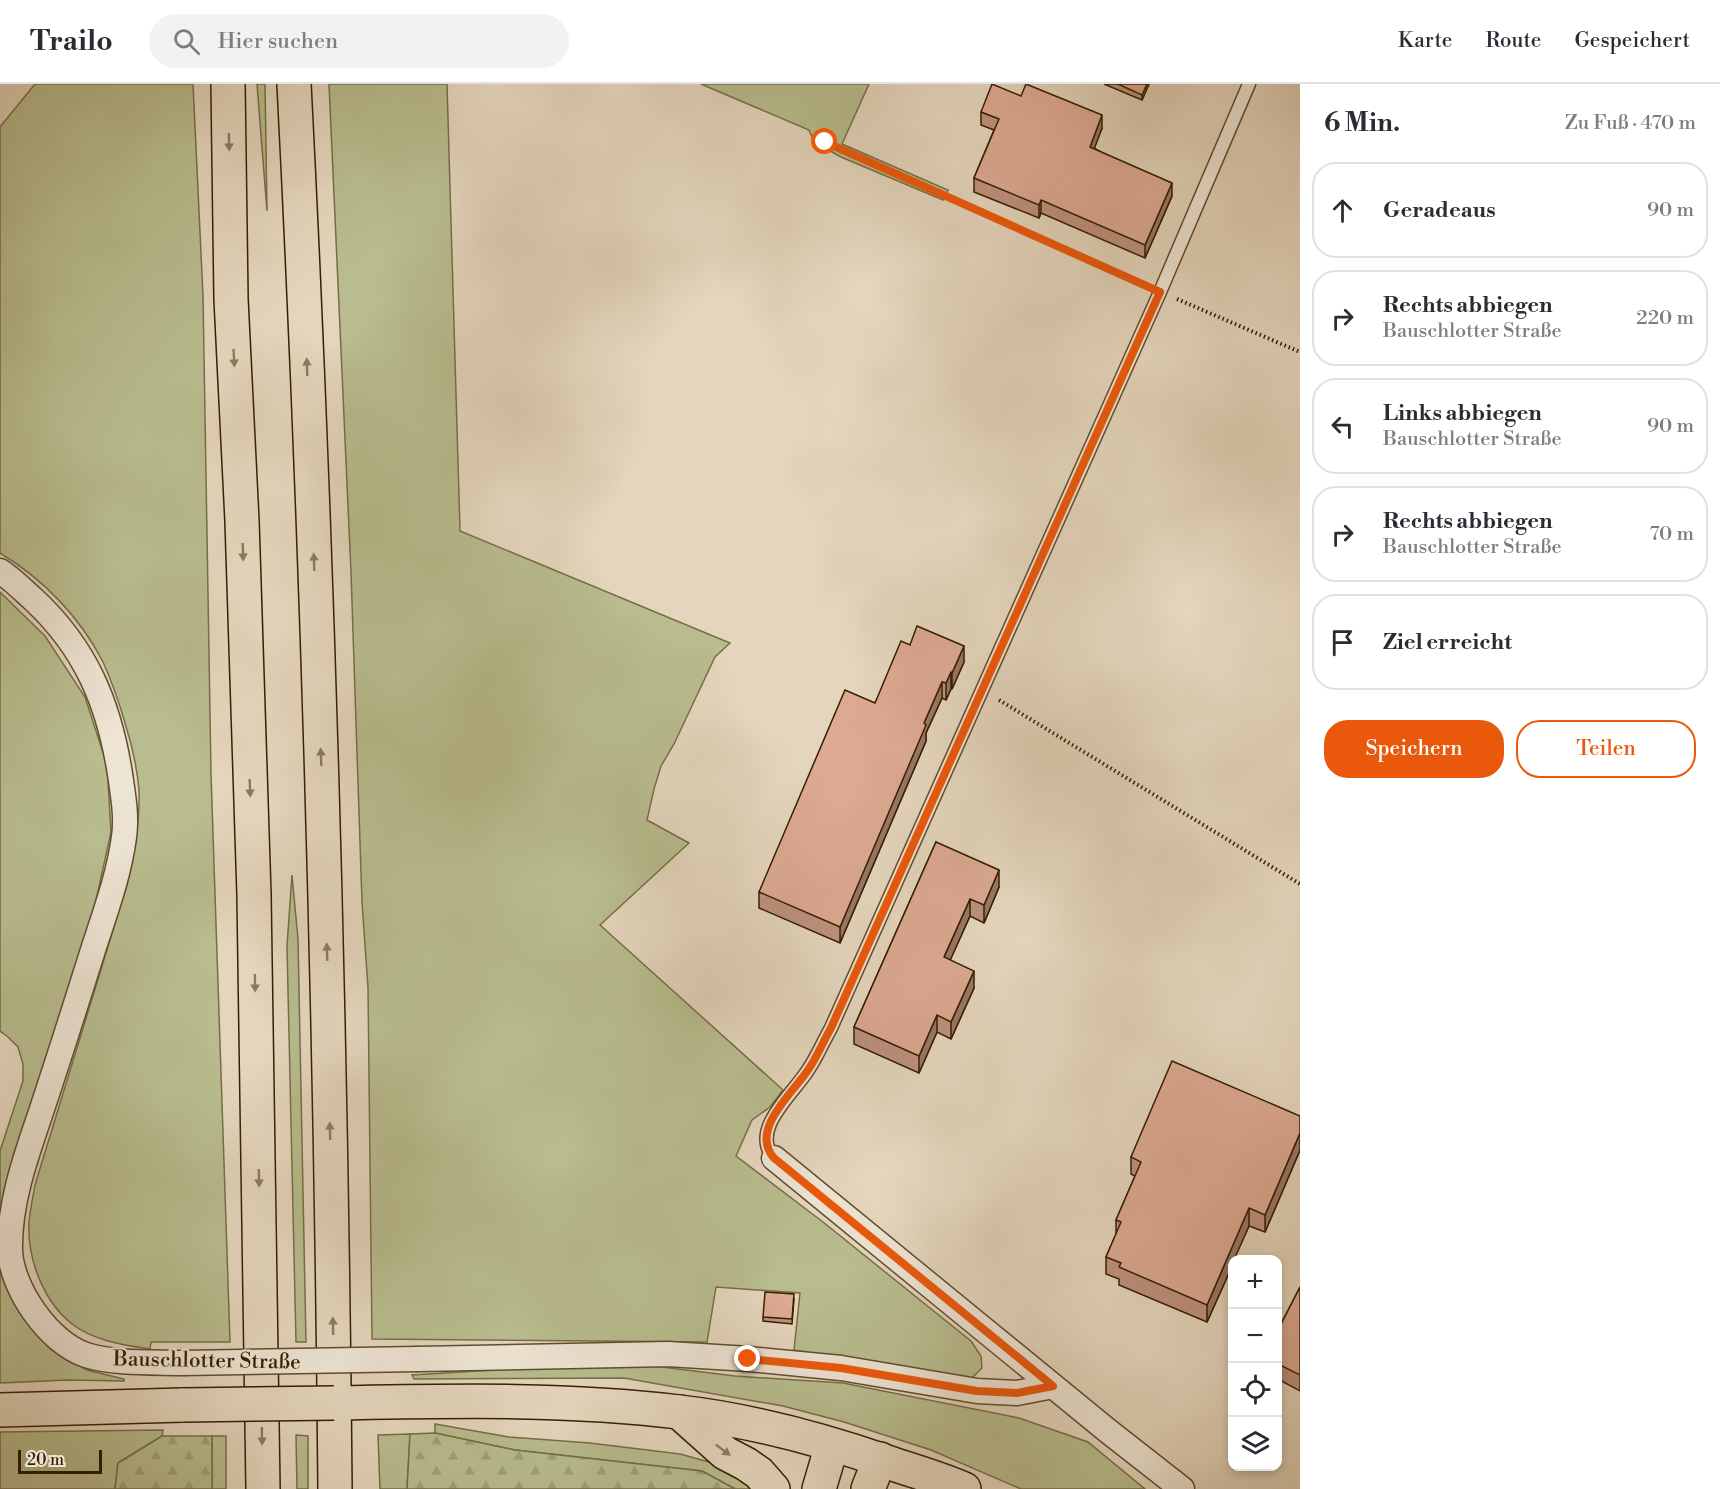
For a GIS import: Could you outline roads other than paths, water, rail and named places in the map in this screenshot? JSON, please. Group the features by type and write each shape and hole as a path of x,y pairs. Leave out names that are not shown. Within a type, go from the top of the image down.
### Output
{"main road":[{"path":"228,84 231,299 242,533 254,895 263,1489"},
{"path":"294,84 315,572 328,999 335,1489"},
{"path":"0,1410 453,1401 564,1402 679,1412 748,1424 880,1459 964,1489"},
{"path":"679,1412 725,1454 759,1473 772,1489"},
{"path":"819,1489 832,1445"},
{"path":"868,1489 880,1459"}],"street":[{"name":"Bauschlotter Straße","path":"0,571 50,615 73,643 92,677 102,700 117,750 124,797 124,839 109,898 23,1167 10,1231 13,1269 20,1287 31,1307 59,1340 86,1355 105,1359 183,1363 668,1354 841,1368 977,1391 1017,1393 1053,1386"},
{"path":"774,1158 1182,1489"}],"lane":[{"path":"774,1158 769,1153 766,1139 769,1125 775,1113 809,1069 831,1028 1160,292 1249,84"}]}
